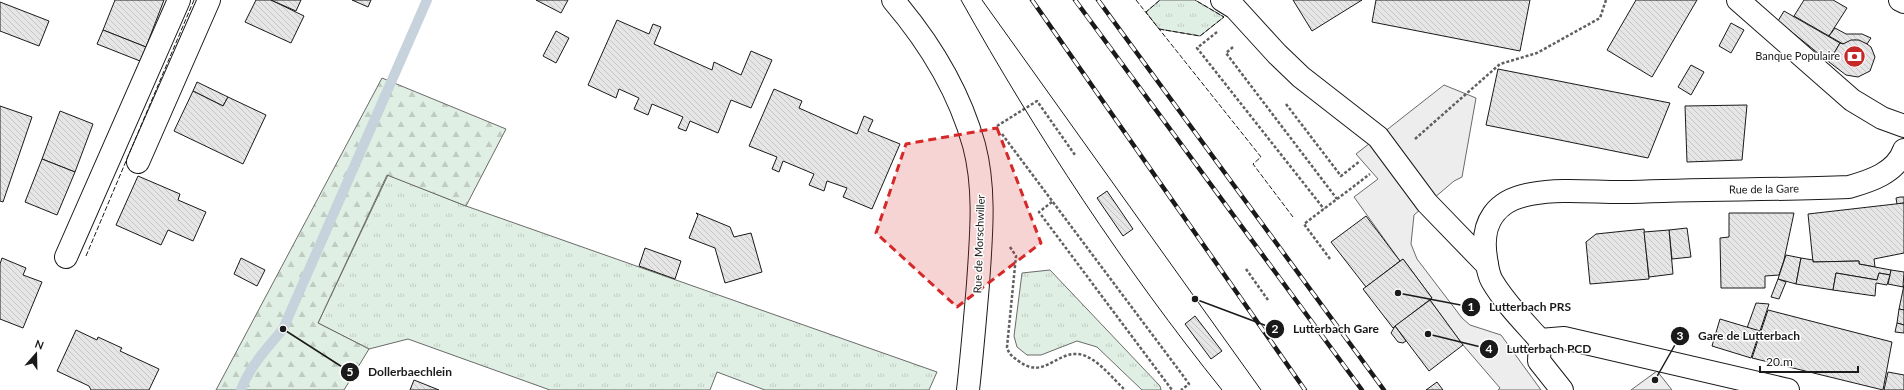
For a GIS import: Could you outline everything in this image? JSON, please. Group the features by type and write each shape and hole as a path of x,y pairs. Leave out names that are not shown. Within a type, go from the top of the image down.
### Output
{"street":[{"path":"66,257 179,0"},
{"path":"138,162 209,0"},
{"name":"Rue de Morschwiller","path":"893,0 929,47 947,77 974,145 979,170 981,193 981,243 968,390"},
{"path":"1222,0 1235,8 1277,54 1301,77 1357,119 1388,151 1427,203 1487,265 1491,279 1501,295 1540,340 1539,361 1562,390"},
{"path":"1738,0 1852,100 1882,118 1904,126"},
{"path":"1900,0 1904,2"},
{"name":"Rue de la Gare","path":"1487,265 1483,243 1486,225 1494,212 1503,204 1516,197 1546,192 1619,193 1849,187 1877,178 1903,156"},
{"path":"1540,340 1564,338 1736,384 1788,390"}],"path":[{"path":"1283,100 1341,176 1388,151 1500,64 1537,53 1600,18 1606,0"},
{"path":"1241,14 1197,48 1324,209"},
{"path":"1235,46 1226,53 1337,199"},
{"path":"1074,155 1037,101 996,127 1189,384 1181,390"},
{"path":"1330,258 1304,224 1372,173"},
{"path":"1052,202 1039,212 1172,390"},
{"path":"1008,245 1016,256 1007,346 1009,355 1026,366 1039,369 1065,357 1078,354 1093,360 1125,390"},
{"path":"1246,269 1268,300"}],"highlighted area":[{"path":"997,128 1041,243 957,307 876,233 906,144"}],"green space":[{"path":"1160,0 1195,0 1224,17 1200,36 1159,29 1146,12"},
{"path":"382,78 506,129 466,206 387,175 318,323 369,349 344,390 216,390"},
{"path":"388,175 466,206 937,372 929,390 765,390 717,372 710,390 550,390 408,339 369,349 318,323"},
{"path":"1050,270 1160,386 1161,390 1142,390 1097,347 1077,341 1041,355 1027,355 1017,347 1014,336 1022,273"}],"shaded area":[{"path":"1444,85 1476,98 1462,177 1454,181 1414,215 1411,244 1417,259 1462,318 1470,325 1501,335 1541,390 1498,390 1500,388 1463,345 1430,300 1432,298 1403,259 1400,261 1354,197 1378,179 1356,154"},
{"path":"1657,371 1672,390 1631,390"}],"building":[{"path":"115,0 164,0 146,47 103,30"},
{"path":"256,0 271,0 304,16 291,43 245,22"},
{"path":"271,0 301,0 296,11"},
{"path":"352,0 371,0 368,7"},
{"path":"536,0 568,0 561,13"},
{"path":"1293,0 1362,0 1312,31"},
{"path":"1376,0 1530,0 1520,51 1372,22"},
{"path":"1636,0 1697,0 1652,77 1607,50"},
{"path":"1804,0 1833,0 1847,8 1829,36 1794,16"},
{"path":"0,2 49,21 39,46 0,31"},
{"path":"1784,11 1840,43 1829,62 1778,21"},
{"path":"617,20 649,34 653,24 661,27 654,44 712,70 714,62 741,75 751,51 772,60 751,108 731,100 718,133 690,121 686,131 678,128 683,117 652,104 648,115 634,109 639,98 619,89 616,98 588,85"},
{"path":"1731,23 1744,30 1731,53 1719,46"},
{"path":"1835,28 1846,34 1862,34 1871,38 1867,44 1855,40 1843,44 1829,36"},
{"path":"103,30 146,47 140,61 97,44"},
{"path":"556,31 569,38 556,63 543,56"},
{"path":"1851,40 1859,40 1867,44 1871,47 1875,57 1870,71 1858,77 1846,75 1829,62 1840,43 1843,44"},
{"path":"1691,65 1704,72 1691,95 1678,87"},
{"path":"1498,69 1670,103 1648,158 1486,125"},
{"path":"197,82 228,97 223,106 193,91"},
{"path":"774,89 802,101 799,108 857,134 864,116 873,120 868,131 900,144 872,209 843,197 847,188 827,181 824,191 809,185 814,174 783,161 779,172 772,169 777,157 749,146"},
{"path":"193,91 223,106 228,97 266,115 243,164 174,131"},
{"path":"1747,105 1742,160 1687,162 1685,106"},
{"path":"0,106 32,117 3,202 0,201"},
{"path":"60,111 93,124 75,172 42,159"},
{"path":"42,159 75,172 57,215 25,202"},
{"path":"138,176 180,194 178,200 206,212 193,241 168,230 161,245 116,225"},
{"path":"1107,191 1133,229 1123,236 1097,198"},
{"path":"1904,197 1904,203 1897,204 1896,198"},
{"path":"1904,203 1904,253 1874,259 1875,267 1859,264 1859,261 1813,262 1808,214"},
{"path":"696,213 730,227 734,237 751,233 762,272 725,283 715,248 689,238 698,215"},
{"path":"1729,213 1794,213 1784,260 1779,275 1765,276 1765,288 1721,288 1720,238 1729,237"},
{"path":"1366,216 1400,261 1366,287 1331,242"},
{"path":"1687,228 1691,257 1672,259 1669,230"},
{"path":"1644,229 1649,279 1590,284 1586,242 1596,234"},
{"path":"1669,230 1673,274 1649,277 1644,232"},
{"path":"645,248 681,261 675,279 639,266"},
{"path":"1786,255 1801,258 1796,284 1778,279"},
{"path":"2,258 26,268 23,275 42,282 23,328 0,319 0,264"},
{"path":"241,258 265,270 257,286 234,274"},
{"path":"1801,258 1813,260 1813,262 1859,261 1859,264 1891,270 1890,275 1879,273 1877,280 1836,273 1833,290 1796,284"},
{"path":"1403,259 1432,298 1393,328 1363,289"},
{"path":"1891,270 1904,272 1903,287 1888,284"},
{"path":"1836,273 1877,280 1879,273 1890,275 1887,285 1876,283 1875,296 1833,290"},
{"path":"1778,279 1786,282 1779,299 1771,297"},
{"path":"1904,285 1904,310 1899,309"},
{"path":"1430,300 1463,345 1429,371 1395,326"},
{"path":"1756,303 1769,304 1760,331 1747,328"},
{"path":"1899,309 1904,310 1904,325 1897,323"},
{"path":"1768,310 1892,342 1883,390 1752,358"},
{"path":"1195,316 1222,351 1211,359 1185,324"},
{"path":"1720,319 1760,331 1751,358 1712,346"},
{"path":"1897,323 1904,325 1904,333 1895,332"},
{"path":"1395,326 1406,341 1403,343 1398,342 1391,333"},
{"path":"76,330 97,340 98,337 122,348 120,351 159,369 149,390 91,390 89,386 57,371"},
{"path":"1888,372 1904,375 1904,390 1884,390"},
{"path":"414,380 439,390 410,390"},
{"path":"1437,382 1443,390 1426,390"}],"waterway":[{"path":"241,390 254,365 283,329 427,0"}],"tram line":[{"path":"961,0 1020,101 1083,200 1151,297 1222,390"},
{"path":"982,0 1261,390"}],"railway":[{"path":"1032,0 1305,390"},
{"path":"1075,0 1362,390"},
{"path":"1098,0 1384,390"}],"fence":[{"path":"86,256 194,0"},
{"path":"1136,0 1261,157 1253,164 1293,217"},
{"path":"1147,13 1146,12 1160,0"},
{"path":"1159,29 1200,36 1224,17 1195,0"}],"place":[{"name":"Banque Populaire","path":"1855,56"},
{"name":"Lutterbach PRS","path":"1398,293"},
{"name":"Lutterbach Gare","path":"1195,299"},
{"name":"Dollerbaechlein","path":"283,329"},
{"name":"Lutterbach PCD","path":"1428,334"},
{"name":"Gare de Lutterbach","path":"1655,380"}]}
